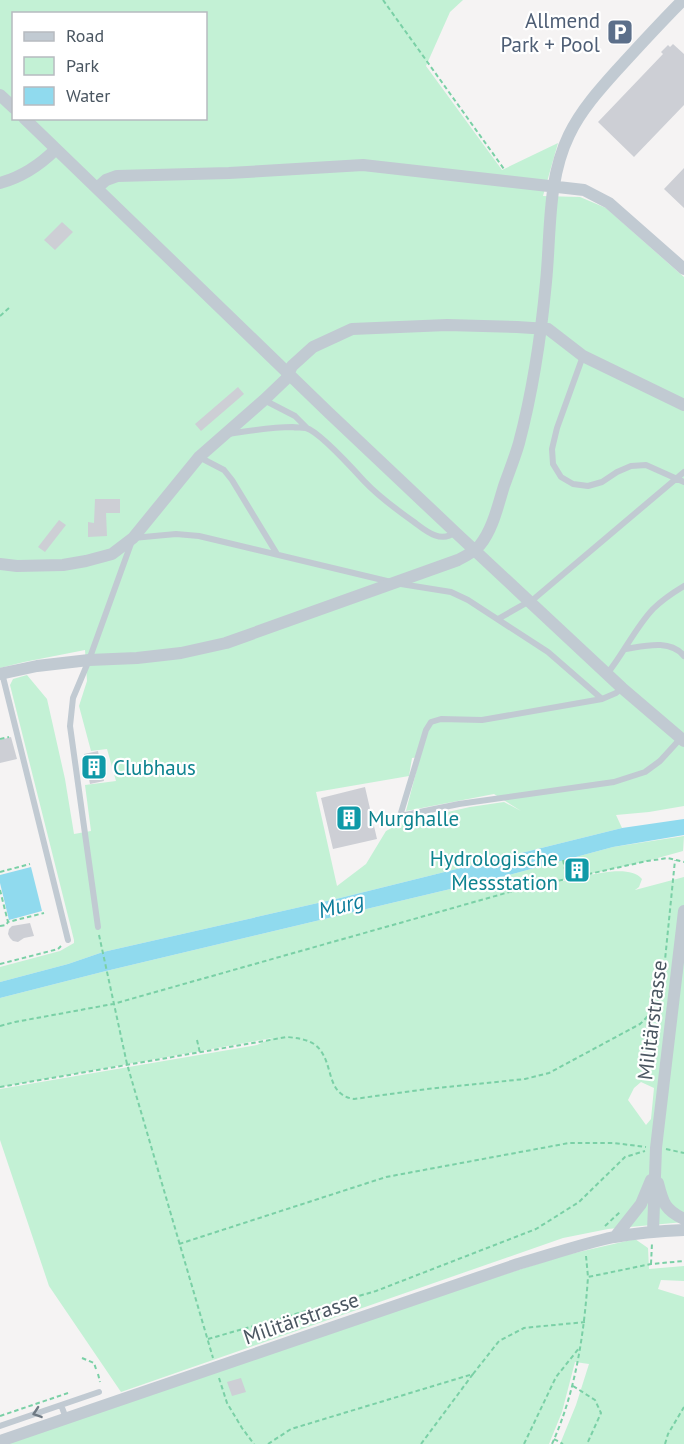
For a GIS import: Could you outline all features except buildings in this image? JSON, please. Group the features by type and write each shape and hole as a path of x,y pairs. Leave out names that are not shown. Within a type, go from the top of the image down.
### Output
{"street":[{"path":"1,674 37,666 182,653 226,642 458,560 479,546 490,526 519,444 541,328 554,186 559,161 569,134 587,106 626,59 683,0"},
{"path":"0,95 12,106"},
{"path":"26,120 529,602 607,675 683,739"},
{"path":"0,183 14,179 28,171 56,149"},
{"path":"97,188 106,180 117,177 363,165 584,190 609,203 684,269"},
{"path":"0,564 63,565 112,554 133,538 199,457 286,379 292,366 313,347 352,329 447,326 548,329 583,356 684,405"},
{"name":"Militärstrasse","path":"653,1232 656,1148 684,910"},
{"name":"Militärstrasse","path":"654,1170 663,1202 672,1213 684,1219"},
{"name":"Militärstrasse","path":"615,1237 641,1204 654,1170"},
{"name":"Militärstrasse","path":"0,1441 507,1268 615,1237 684,1230"}],"lane":[{"path":"583,356 557,428 552,449 554,464 561,477 573,484 588,486 602,482 617,471 631,466 646,465 684,482"},
{"path":"264,400 295,416 382,498 431,534 443,538 455,532"},
{"path":"225,434 268,428 308,428"},
{"path":"199,457 224,470 277,554"},
{"path":"498,620 529,602 684,472"},
{"path":"98,927 70,726 73,698 133,538 176,534 199,536 396,583 451,592 468,600 548,652 602,699"},
{"path":"607,675 654,608 683,588"},
{"path":"626,649 668,646 678,649 684,656"},
{"path":"1,674 68,939"},
{"path":"622,688 617,693 602,699 482,720 441,719 431,722 423,739 400,816 459,804 614,782 645,772 683,739"},
{"path":"0,1426 99,1392"},
{"path":"61,1405 66,1418"}],"path":[{"path":"383,0 513,181"},
{"path":"0,316 9,308"},
{"path":"0,739 8,737"},
{"path":"0,1026 113,1004 513,891 647,861 668,858 684,862"},
{"path":"563,860 567,879"},
{"path":"0,1087 287,1037 302,1039 314,1044 323,1053 338,1092 346,1098 354,1099 525,1079 549,1073 640,1024 649,1017 658,1002 662,990 675,860"},
{"path":"0,872 30,864"},
{"path":"0,890 8,922"},
{"path":"0,926 44,913"},
{"path":"98,927 126,1065 215,1368 227,1403 254,1444"},
{"path":"0,964 58,949 68,939"},
{"path":"197,1040 200,1053"},
{"path":"179,1244 386,1177 569,1143 614,1143 684,1152"},
{"path":"208,1339 376,1291 536,1229 579,1202 625,1157 656,1148"},
{"path":"651,1264 653,1232"},
{"path":"552,1444 565,1413 582,1345 588,1277 585,1244"},
{"path":"588,1277 651,1264 684,1261"},
{"path":"420,1444 499,1341 524,1328 585,1322"},
{"path":"524,1444 556,1377 582,1345"},
{"path":"82,1358 94,1363 96,1369"},
{"path":"98,1374 100,1382"},
{"path":"268,1444 291,1429 473,1374"},
{"path":"573,1386 595,1400 601,1413 587,1444"},
{"path":"0,1416 73,1391"},
{"path":"665,1444 668,1434 684,1407"},
{"path":"554,1439 563,1444"}],"green space":[{"path":"0,0 463,0 450,12 426,66 502,170 558,143 543,196 580,197 606,208 684,277 684,806 616,815 622,828 340,898 103,952 0,982 0,967 60,951 74,943 10,685 13,679 27,675 47,699 65,779 74,834 91,831 85,785 116,781 107,749 91,751 79,706 87,681 85,650 0,668","holes":["420,757 406,811 494,794 521,811 504,802 403,822 386,831 366,864 337,886 316,792 409,776 412,758"]},
{"path":"684,836 683,851 550,883 598,873 624,871 642,879 635,890 684,877 684,1222 608,1229 563,1238 121,1392 49,1286 0,1140 0,1089 257,1045 272,1038 0,1087 0,998 505,876 613,847","holes":["641,1082 654,1088 651,1119 646,1125 628,1100 634,1088"]},
{"path":"635,1239 648,1248 649,1269 684,1266 684,1281 661,1280 658,1289 684,1297 684,1444 560,1444 589,1364 575,1362 562,1412 549,1444 6,1444 499,1276 566,1255"}],"water":[{"name":"Murg","path":"684,819 684,835 613,847 505,876 0,998 0,982 103,952 340,898 622,828"},
{"path":"31,867 42,911 9,920 0,875"}],"place":[{"name":"Allmend Park + Pool","path":"620,32"},
{"name":"Clubhaus","path":"94,767"},
{"name":"Murghalle","path":"349,818"},
{"name":"Hydrologische Messstation","path":"577,870"}]}
